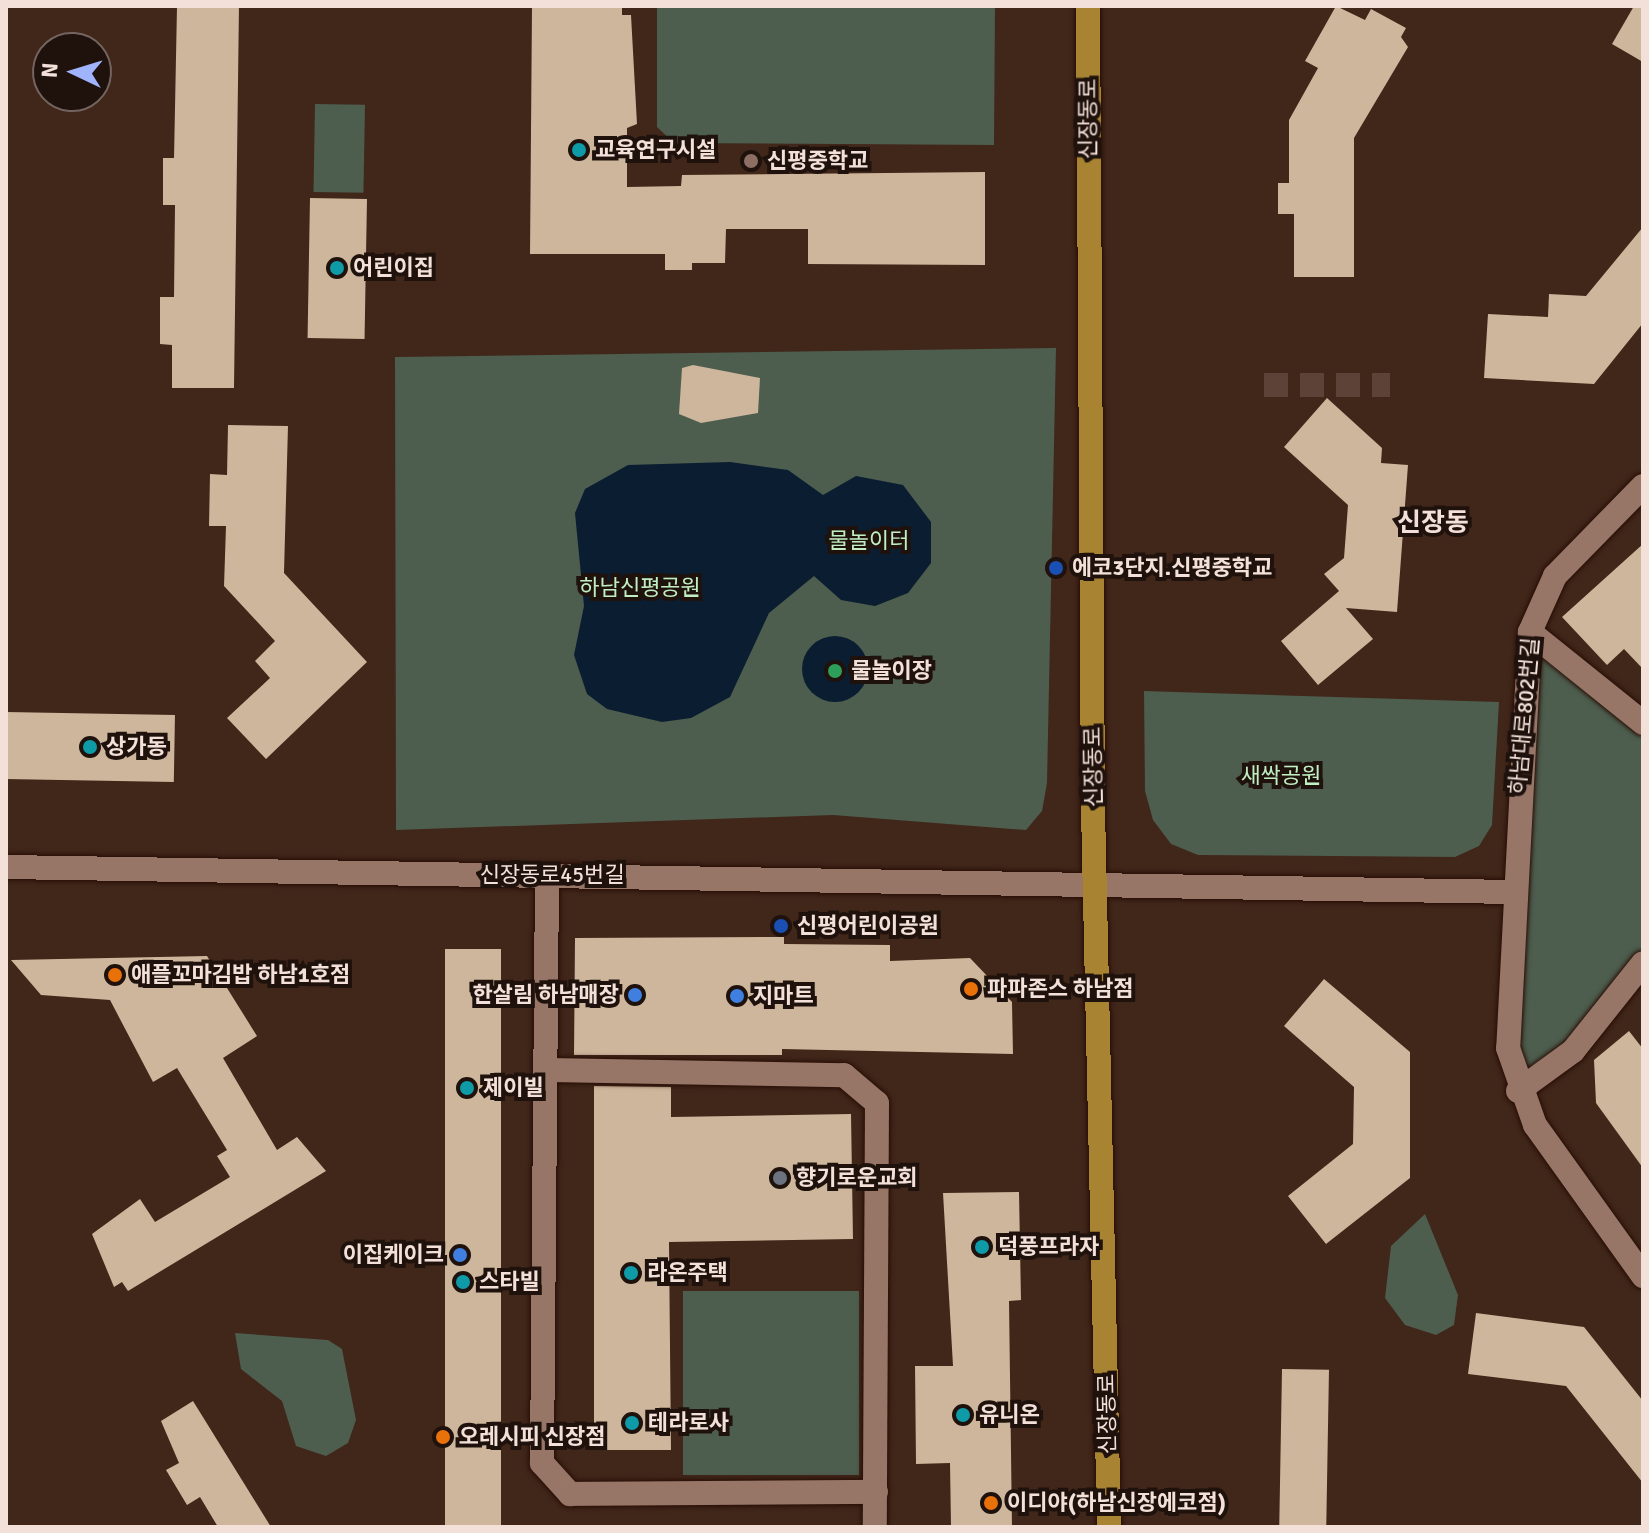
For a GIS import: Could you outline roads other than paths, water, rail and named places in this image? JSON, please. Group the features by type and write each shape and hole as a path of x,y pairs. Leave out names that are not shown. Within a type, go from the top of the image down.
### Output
{"main road":[{"name":"신장동로","path":"1088,6 1109,1527"}],"street":[{"name":"하남대로802번길","path":"1643,486 1555,576 1530,632 1513,892 1508,1048 1518,1091 1643,1276"},
{"path":"1530,632 1643,723"},
{"name":"신장동로45번길","path":"6,867 1098,885"},
{"path":"547,876 549,1070 542,1463 570,1494 876,1492"},
{"path":"1098,885 1513,892"},
{"path":"1518,1091 1573,1051 1643,963"},
{"path":"549,1070 844,1075 877,1103 875,1527"}],"water":[{"name":"물놀이터","path":"730,462 788,470 823,495 856,476 903,485 931,522 931,563 908,593 875,606 841,600 814,576 769,613 730,697 691,718 662,722 607,709 587,694 574,655 584,606 575,513 585,489 628,465"},
{"name":"물놀이장","path":"835,636 848,639 858,646 865,656 868,669 865,682 858,692 848,699 835,702 822,699 812,692 805,682 802,669 805,656 812,646 822,639"}],"tunnel":[{"path":"1264,385 1390,385"}],"place":[{"name":"교육연구시설","path":"579,150"},
{"name":"신평중학교","path":"751,161"},
{"name":"어린이집","path":"337,268"},
{"name":"에코3단지.신평중학교","path":"1056,568"},
{"name":"물놀이장","path":"835,671"},
{"name":"상가동","path":"90,747"},
{"name":"신평어린이공원","path":"781,926"},
{"name":"애플꼬마김밥 하남1호점","path":"115,975"},
{"name":"파파존스 하남점","path":"971,989"},
{"name":"한살림 하남매장","path":"635,995"},
{"name":"지마트","path":"737,996"},
{"name":"제이빌","path":"467,1088"},
{"name":"향기로운교회","path":"780,1178"},
{"name":"덕풍프라자","path":"982,1247"},
{"name":"이집케이크","path":"460,1255"},
{"name":"라온주택","path":"631,1273"},
{"name":"스타빌","path":"463,1282"},
{"name":"유니온","path":"963,1415"},
{"name":"테라로사","path":"632,1423"},
{"name":"오레시피 신장점","path":"443,1437"},
{"name":"이디야(하남신장에코점)","path":"991,1503"}],"district":[{"name":"신장동","path":"1433,524"}],"park label":[{"name":"하남신평공원","path":"640,588"},
{"name":"새싹공원","path":"1281,776"}]}
